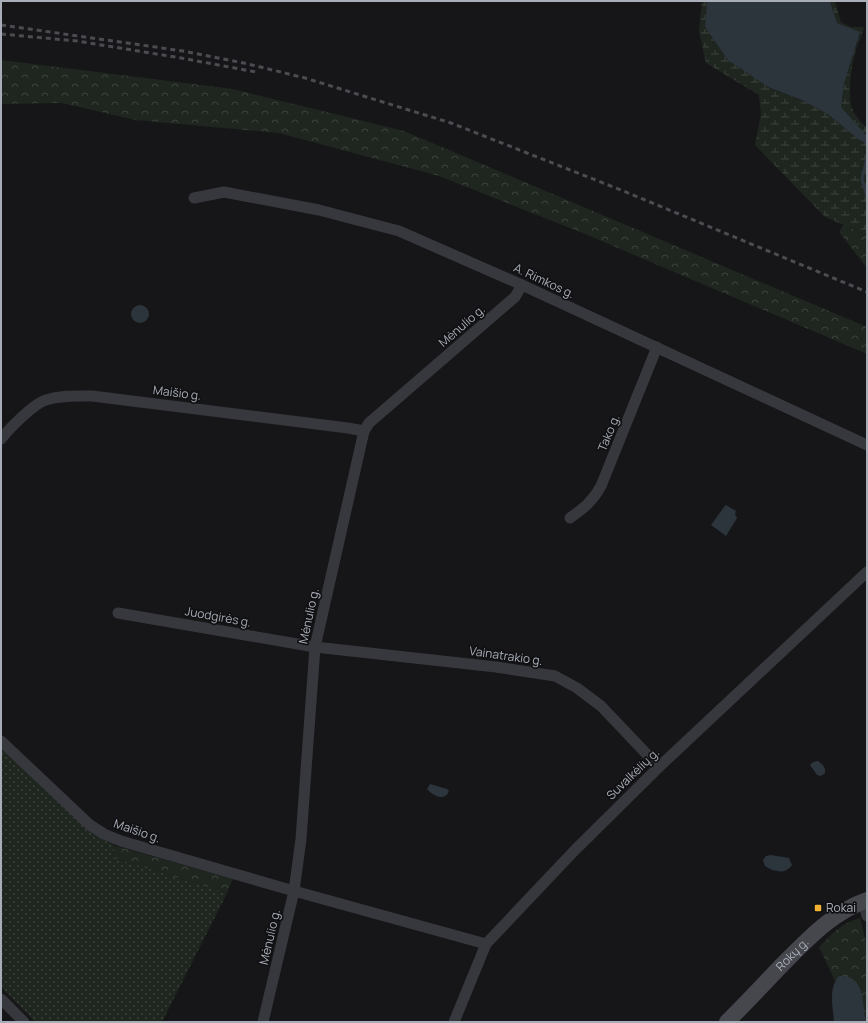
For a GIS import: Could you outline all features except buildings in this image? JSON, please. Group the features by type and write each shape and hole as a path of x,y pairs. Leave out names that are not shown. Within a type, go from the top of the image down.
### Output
{"main road":[{"name":"Rokų g.","path":"727,1022 809,938 827,922 846,910 866,905"}],"street":[{"name":"A. Rimkos g.","path":"194,198 224,192 319,210 399,231 522,285 867,446"},
{"name":"Mėnulio g.","path":"264,1022 294,892 301,839 315,647 364,431 369,423 515,297 522,285"},
{"name":"Tako g.","path":"570,518 584,509 594,499 601,486 657,348"},
{"name":"Maišio g.","path":"1,439 9,429 37,405 45,400 69,396 92,396 364,431"},
{"name":"Suvalkėlių g.","path":"454,1022 486,944 575,850 659,767 867,572"},
{"name":"Juodgirės g.","path":"118,613 315,647"},
{"name":"Vainatrakio g.","path":"315,647 496,667 555,676 577,688 601,706 659,767"},
{"name":"Maišio g.","path":"1,742 90,825 121,842 294,892 486,944"},
{"path":"1,999 24,1022"}],"green space":[{"path":"702,1 707,1 705,27 768,87 802,100 829,115 858,139 867,144 867,235 825,217 755,145 761,114 759,95 706,63 699,31"},
{"path":"830,1 835,1 841,22 851,27 864,27 854,58 850,94 852,108 856,116 867,128 867,136 841,107 844,84 860,33 837,23"},
{"path":"1,60 233,89 404,131 867,327 867,354 585,234 439,176 279,133 135,120 62,103 1,104"},
{"path":"843,225 867,235 867,268 839,232"},
{"path":"1,748 93,834 116,846 111,857 227,893 162,1022 35,1022 1,987"},
{"path":"116,846 233,879 227,893 111,857"},
{"path":"860,918 867,946 867,1022 839,976 835,981 819,947 842,926"}],"shaded area":[{"path":"707,1 830,1 837,23 860,32 844,84 841,107 867,136 867,144 858,139 829,115 802,100 768,87 728,60 705,27"},
{"path":"140,305 146,308 149,314 146,320 140,323 134,320 131,314 134,308"},
{"path":"726,505 736,511 735,514 737,518 726,536 711,525"},
{"path":"818,761 825,769 825,773 821,776 817,775 810,765 813,762"},
{"path":"430,784 449,791 445,796 436,796 427,789"},
{"path":"771,855 789,858 792,865 786,870 779,872 768,868 765,866 763,860 766,856"},
{"path":"839,976 848,977 854,980 858,985 863,999 866,1022 834,1022 832,992 833,986"}],"waterway":[{"path":"867,158 862,179 867,197"}],"railway":[{"path":"1,25 183,51 244,63 305,78 451,123 621,190 867,292"},
{"path":"1,34 77,41 256,72"}],"place":[{"name":"Rokai","path":"818,908"}]}
